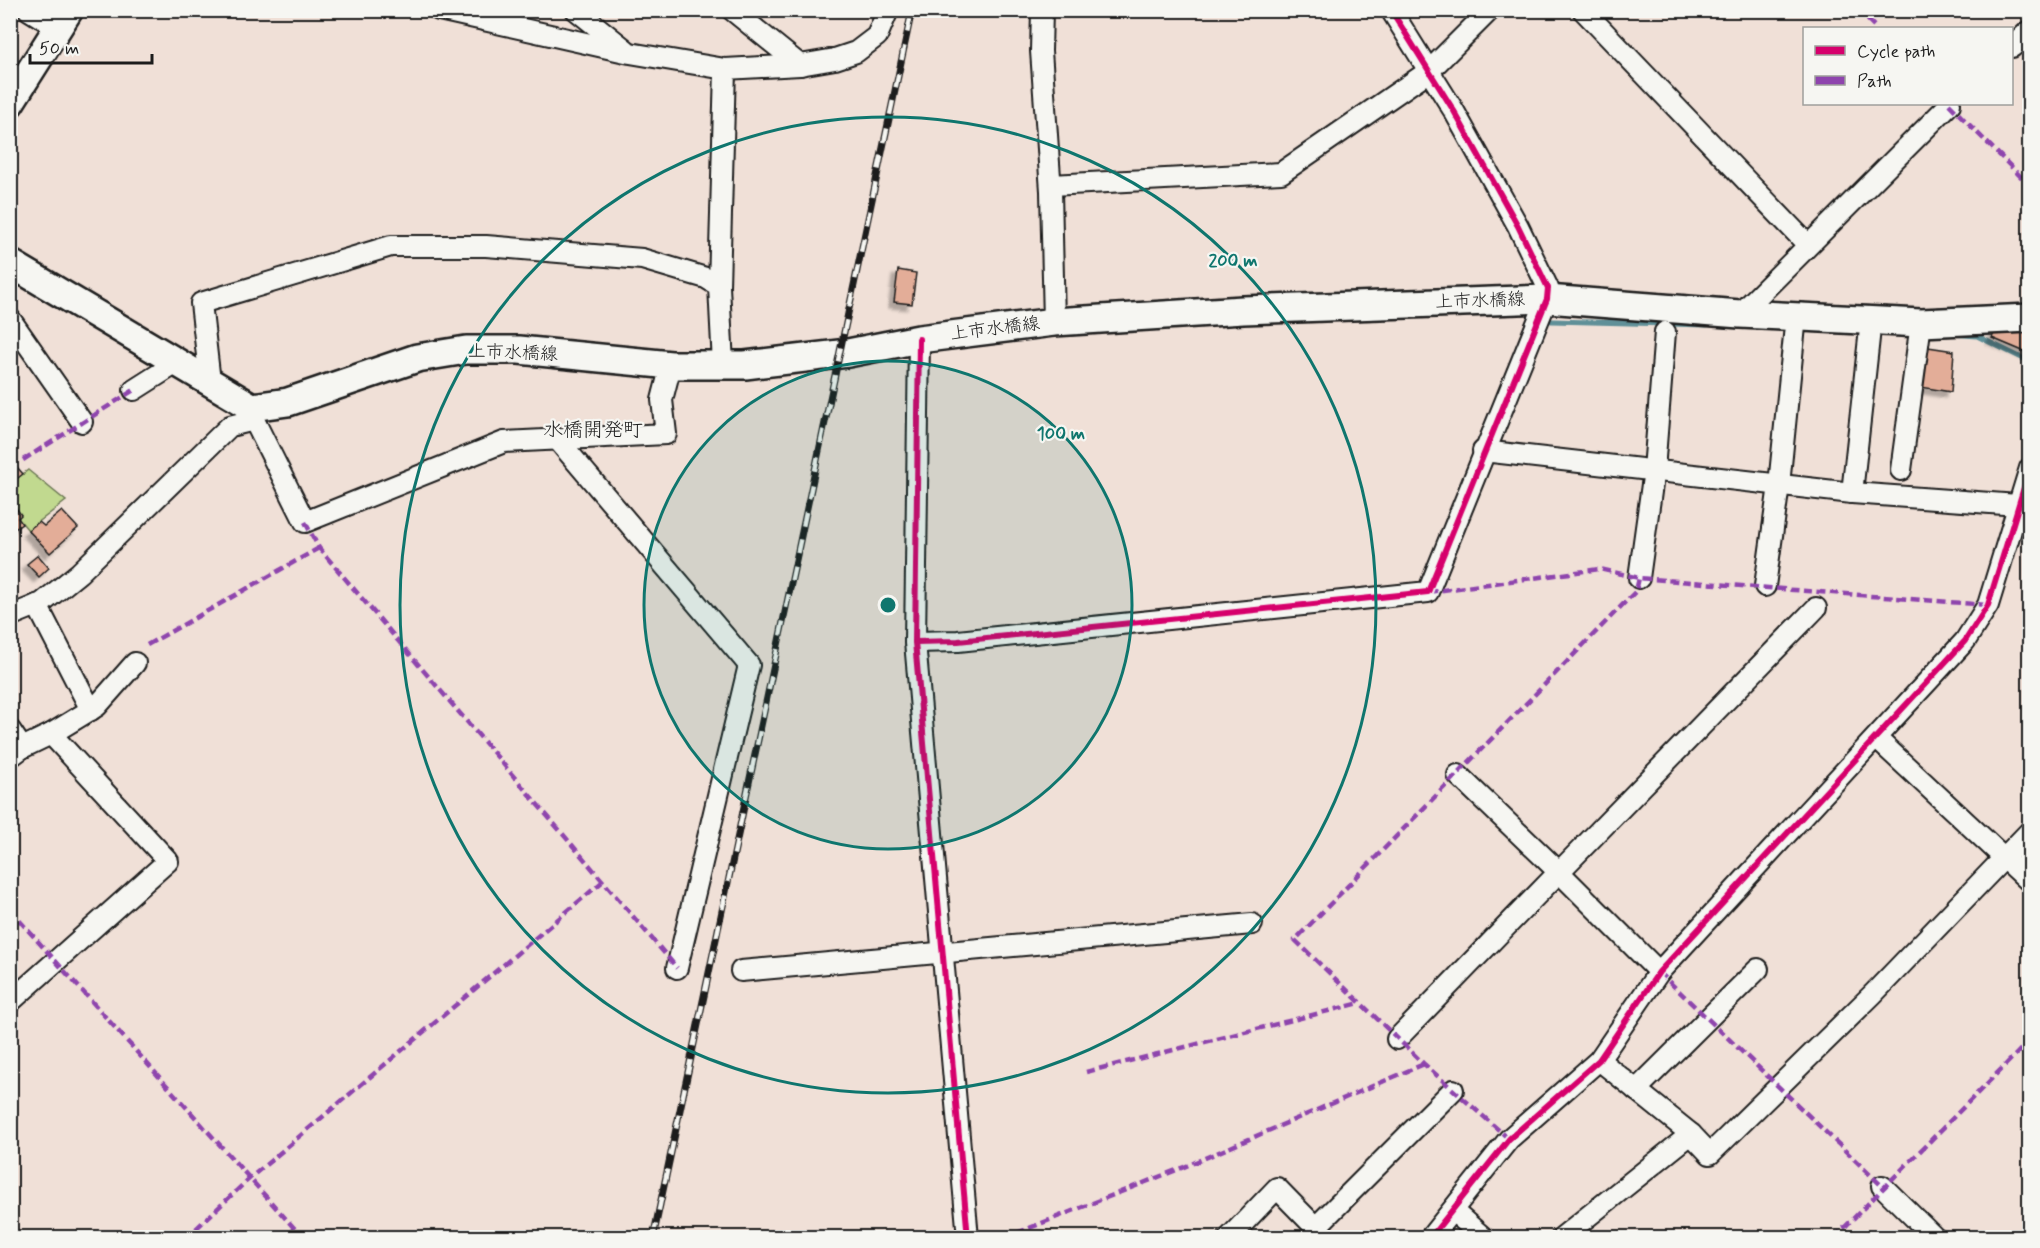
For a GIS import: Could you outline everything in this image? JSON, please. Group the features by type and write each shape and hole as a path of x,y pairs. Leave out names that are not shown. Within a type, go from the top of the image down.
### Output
{"main road":[{"path":"10,103 64,20"},
{"path":"10,262 178,362 253,413"},
{"name":"上市水橋線","path":"253,413 417,358 466,350 519,350 671,365 745,365 848,353 919,339 1054,322 1255,310 1546,299 1740,314 1921,322 2030,318"}],"street":[{"path":"29,10 64,20"},
{"path":"576,10 630,53"},
{"path":"732,10 800,65"},
{"path":"1042,10 1041,51 1051,184 1054,322"},
{"path":"915,642 958,641 1428,592 1546,299 1548,288 1518,226 1392,10"},
{"path":"1051,184 1281,173 1429,71 1490,10"},
{"path":"1583,10 1808,245"},
{"path":"444,11 630,53 724,69 800,65 835,59 856,52 877,36 885,12"},
{"path":"2013,46 2030,30"},
{"path":"723,365 719,285 724,69"},
{"path":"1740,314 1949,105"},
{"path":"210,382 201,303 391,246 486,246 642,260 706,278 719,285"},
{"path":"1765,586 1779,484 1796,316"},
{"path":"10,319 82,422"},
{"path":"1852,493 1871,320"},
{"path":"1901,470 1921,322"},
{"path":"1639,578 1654,470 1665,332"},
{"path":"919,339 915,642 968,1238"},
{"path":"134,390 178,362"},
{"path":"10,616 36,605 80,573 230,426 253,413 305,522 504,442 666,434 662,400 671,365"},
{"path":"557,439 749,665 677,968"},
{"path":"1483,451 1852,493 2023,498"},
{"path":"1430,1238 1509,1139 1599,1060 1659,972 1965,641 1988,605 2023,498 2030,468"},
{"path":"36,605 92,710"},
{"path":"1397,1039 1816,608"},
{"path":"10,730 16,752 51,734 92,710 135,663"},
{"path":"10,1002 168,861 51,734"},
{"path":"1876,738 2030,882"},
{"path":"1458,775 1659,972"},
{"path":"1599,1060 1691,1134 1710,1154 1873,994 2030,831"},
{"path":"741,970 1252,924"},
{"path":"1636,1090 1758,969"},
{"path":"1229,1238 1277,1188 1321,1232 1453,1090"},
{"path":"1561,1238 1691,1134"},
{"path":"1882,1186 1935,1238"},
{"path":"1453,1211 1484,1238"}],"green space":[{"path":"28,470 66,501 28,530 18,518 21,515 11,500 10,484"}],"building":[{"path":"898,270 916,273 912,304 894,302"},
{"path":"2030,327 2030,354 1992,338 1996,329"},
{"path":"1928,347 1954,351 1951,392 1921,387"},
{"path":"10,459 23,474 10,484"},
{"path":"10,500 21,515 18,518 22,524 10,532"},
{"path":"62,511 78,528 50,553 28,530 39,522 44,526"},
{"path":"38,555 49,568 39,577 27,564"}],"waterway":[{"path":"1552,321 1707,325"},
{"path":"1950,334 1977,336 2030,362"}],"railway":[{"path":"653,1238 912,10"}],"marked path":[{"path":"1858,10 1875,27"},
{"path":"1950,105 2030,186"},
{"path":"23,460 134,390"},
{"path":"305,522 319,548 677,968"},
{"path":"147,645 319,548"},
{"path":"1428,592 1600,569 1639,578 1988,605"},
{"path":"1509,1139 1424,1064 1295,940 1636,591 1639,578"},
{"path":"186,1238 250,1178 602,882"},
{"path":"10,910 303,1238"},
{"path":"1659,972 1882,1186"},
{"path":"1086,1072 1360,1003"},
{"path":"1834,1238 2030,1040"},
{"path":"1004,1238 1184,1167 1424,1064"}],"cycle path":[{"path":"915,642 958,641 1428,592 1547,299 1548,288 1518,226 1454,111 1391,10"},
{"path":"919,339 915,642 968,1238"},
{"path":"1430,1238 1509,1139 1599,1060 1659,972 1965,641 1988,605 2030,468"}],"district":[{"name":"水橋開発町","path":"593,430"}]}
